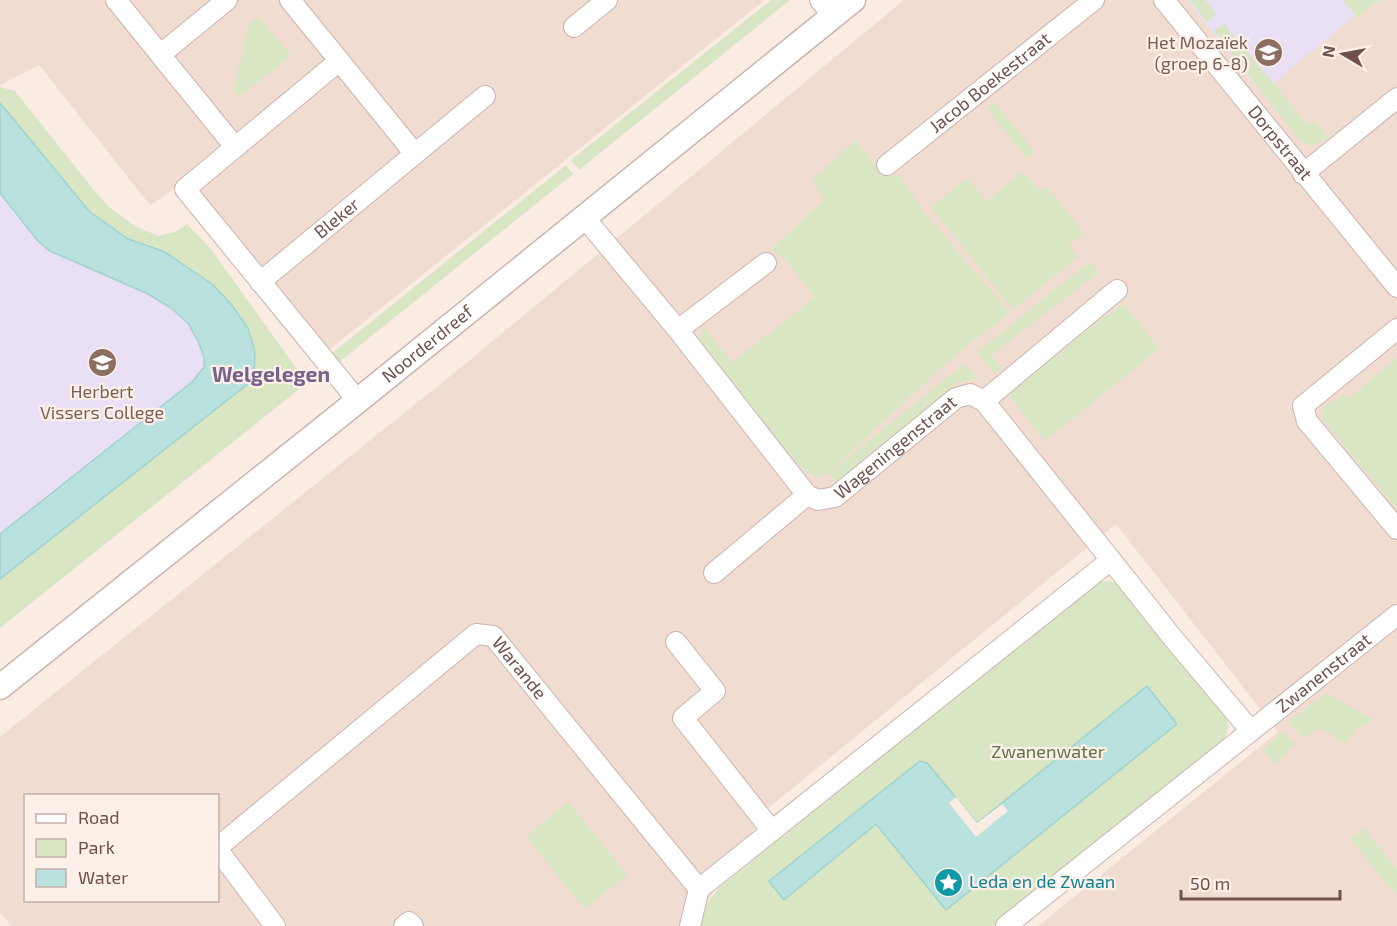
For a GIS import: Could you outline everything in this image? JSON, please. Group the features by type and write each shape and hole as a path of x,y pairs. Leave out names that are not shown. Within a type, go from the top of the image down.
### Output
{"street":[{"path":"116,0 235,147"},
{"path":"161,54 227,0"},
{"path":"290,0 415,154"},
{"path":"574,27 607,0"},
{"name":"Noorderdreef","path":"0,687 584,217 827,8 853,0"},
{"name":"Jacob Boekestraat","path":"887,165 1094,0"},
{"name":"Dorpstraat","path":"1164,0 1397,287"},
{"path":"339,62 185,189 358,401"},
{"name":"Bleker","path":"260,282 484,96"},
{"path":"1303,174 1397,98"},
{"name":"Wageningenstraat","path":"584,217 678,330 807,495 818,500 835,497 956,398 970,394 984,401 1111,560"},
{"path":"678,330 766,263"},
{"name":"Wageningenstraat","path":"984,401 1117,290"},
{"path":"1397,329 1303,406 1307,421 1397,529"},
{"name":"Wageningenstraat","path":"714,573 807,495"},
{"path":"690,926 699,890 1111,560 1251,731 1006,926"},
{"name":"Zwanenstraat","path":"1251,731 1397,615"},
{"name":"Warande","path":"219,847 476,633 493,636 699,890"},
{"path":"676,642 715,691 682,718 772,831"},
{"name":"Warande","path":"219,849 275,926"},
{"path":"404,926 409,922 412,926"}],"shaded area":[{"path":"0,0 765,0 326,352 188,180 150,205 39,65 0,85"},
{"path":"904,0 1397,0 1397,926 1038,926 1278,732 1116,524 767,809 691,926 11,926 0,912 0,737 453,374"},
{"name":"Het Mozaïek (groep 6-8)","path":"1187,0 1370,0 1358,14 1261,93"},
{"name":"Herbert Vissers College","path":"0,193 37,240 50,251 148,294 171,307 188,323 199,343 204,358 204,367 192,382 0,534"}],"green space":[{"path":"771,0 790,0 579,170 571,160"},
{"path":"1189,0 1205,0 1217,14 1207,22"},
{"path":"1343,0 1380,0 1357,17"},
{"path":"258,16 291,56 239,97 233,91 250,22"},
{"path":"1224,24 1308,125 1315,121 1328,137 1314,145 1299,140 1214,31"},
{"path":"0,87 15,91 110,208 135,226 158,236 175,232 187,224 210,248 307,383 0,628 0,579 249,383 248,328 231,305 212,284 163,251 128,239 90,212 0,103"},
{"path":"994,102 1035,152 1027,159 987,109"},
{"path":"856,140 873,164 880,161 893,176 898,175 926,214 1010,313 960,351 821,479 807,473 782,447 699,341 704,327 733,364 815,297 786,260 771,250 824,199 812,180"},
{"path":"566,165 573,174 337,364 330,355"},
{"path":"1022,171 1040,191 1047,186 1084,233 1069,245 1078,257 1013,310 931,207 967,178 987,201"},
{"path":"1089,262 1099,273 991,355 1002,369 995,374 977,352"},
{"path":"1123,304 1159,349 1045,441 1008,394"},
{"path":"1397,357 1397,509 1323,420 1323,407 1343,395 1351,397"},
{"path":"965,363 979,379 958,382 836,482 829,473"},
{"name":"Zwanenwater","path":"1110,581 1120,585 1222,711 1228,726 1222,741 992,926 701,926 707,903 720,887 1089,590 1100,582"},
{"path":"1326,693 1374,720 1356,729 1346,744 1320,728 1303,738 1289,721"},
{"path":"1283,731 1296,745 1274,764 1262,751"},
{"path":"568,802 627,875 585,909 526,837"},
{"path":"1363,828 1397,869 1397,896 1350,839"}],"water":[{"path":"0,103 90,212 128,239 163,251 212,284 231,304 248,328 255,352 254,373 249,383 0,579 0,534 192,382 204,367 204,358 188,323 171,308 148,294 50,251 37,240 0,193"},
{"path":"1147,686 1177,724 946,910 876,824 784,900 769,881 920,761 927,763 977,823"}],"pier":[{"path":"956,797 977,823 1002,804 1008,811 976,837 949,803"}],"place":[{"name":"Het Mozaïek (groep 6-8)","path":"1269,53"},
{"name":"Herbert Vissers College","path":"102,363"},
{"name":"Leda en de Zwaan","path":"948,882"}],"district":[{"name":"Welgelegen","path":"271,375"}]}
